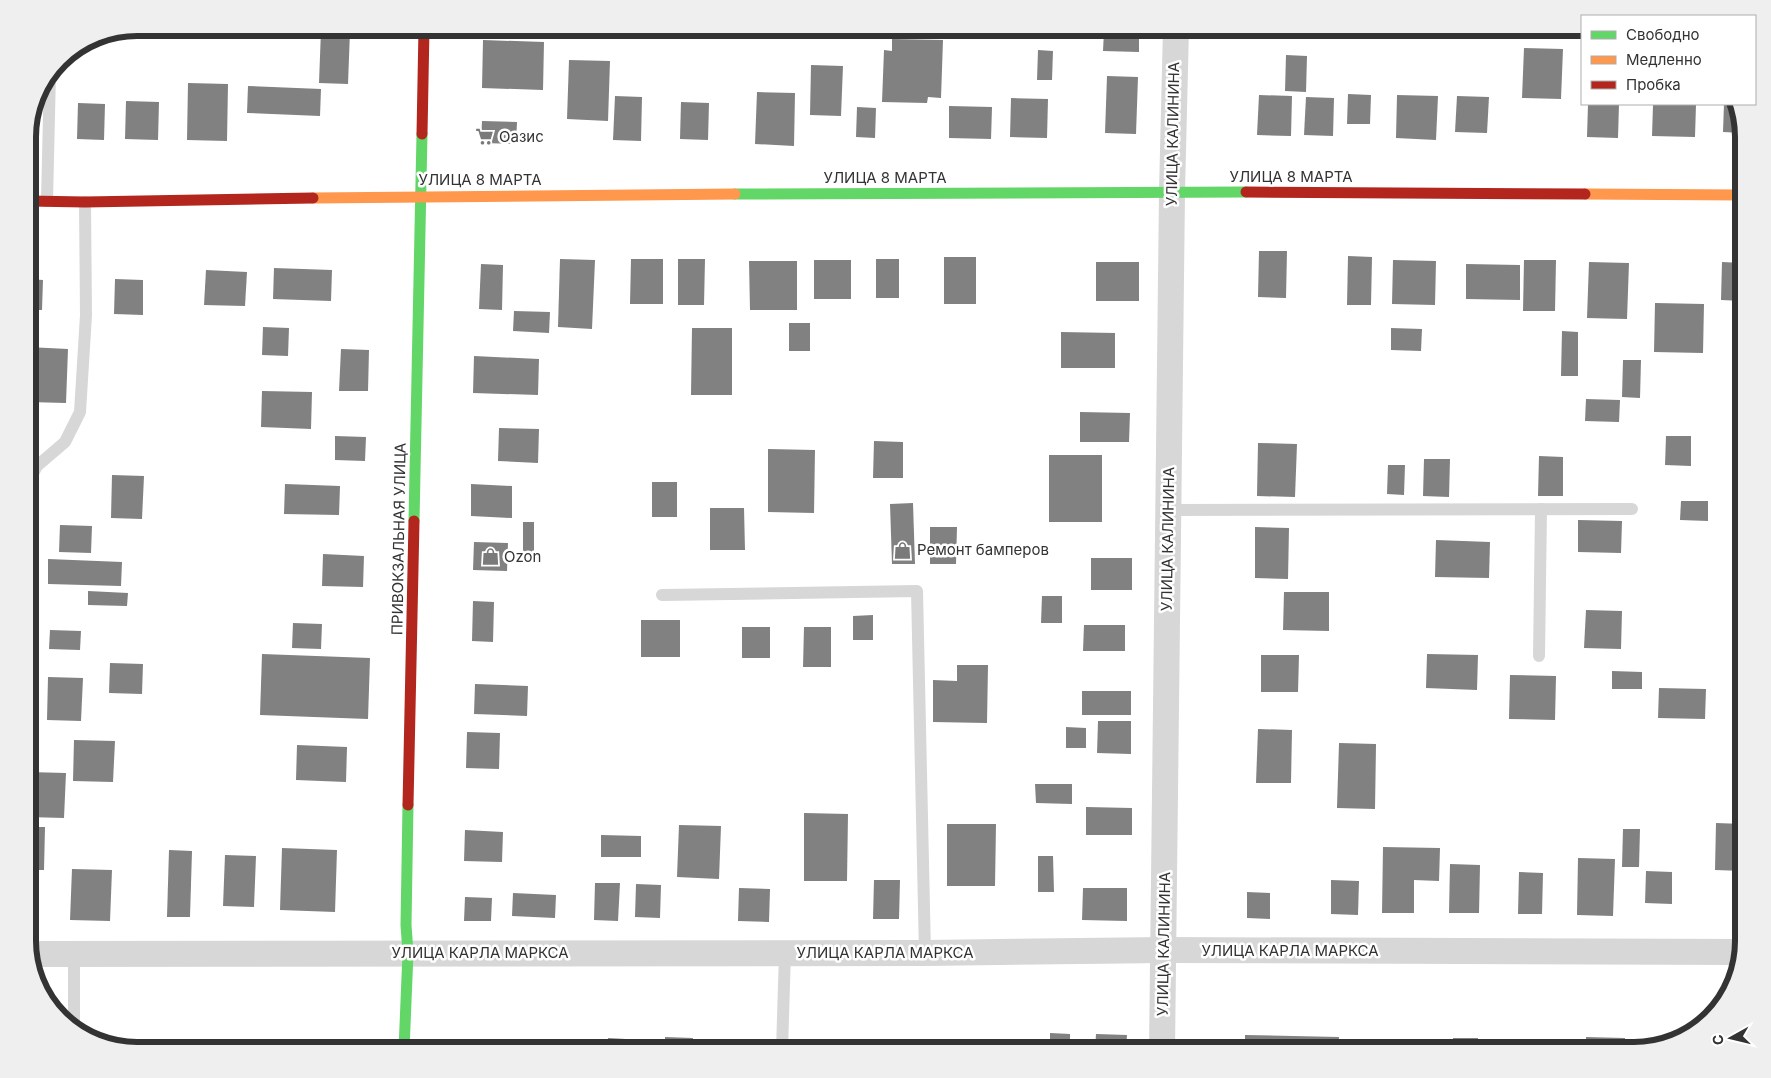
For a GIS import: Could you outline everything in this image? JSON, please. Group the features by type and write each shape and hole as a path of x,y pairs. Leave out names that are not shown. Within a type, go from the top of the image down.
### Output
{"street":[{"name":"ПРИВОКЗАЛЬНАЯ УЛИЦА","path":"404,1042 408,954 406,925 424,36"},
{"name":"УЛИЦА КАЛИНИНА","path":"1162,1042 1172,192 1176,36"},
{"name":"УЛИЦА 8 МАРТА","path":"36,201 84,202 420,196 1172,192 1735,195"},
{"name":"УЛИЦА КАРЛА МАРКСА","path":"37,954 925,953 1164,950 1734,952"}],"lane":[{"path":"47,201 50,87"},
{"path":"36,468 65,442 80,412 86,315 84,202"},
{"path":"1539,656 1541,509"},
{"path":"1168,510 1632,509"},
{"path":"662,594 918,591 925,953"},
{"path":"782,1042 786,953"},
{"path":"74,954 74,1019"}],"building":[{"path":"321,36 350,36 348,84 319,83"},
{"path":"1104,36 1139,36 1139,52 1103,51"},
{"path":"892,39 943,40 941,98 928,97 927,103 882,102 884,50 892,51"},
{"path":"483,40 544,42 543,90 482,88"},
{"path":"1524,48 1563,49 1561,99 1522,98"},
{"path":"1038,50 1053,51 1052,80 1037,80"},
{"path":"1286,55 1307,56 1306,92 1285,91"},
{"path":"569,60 610,61 608,121 567,119"},
{"path":"811,65 843,66 841,116 810,115"},
{"path":"1107,76 1138,77 1136,134 1105,133"},
{"path":"188,83 228,84 227,141 187,140"},
{"path":"248,86 321,89 320,116 247,113"},
{"path":"757,92 795,93 794,146 755,144"},
{"path":"1348,94 1371,95 1370,124 1347,124"},
{"path":"1259,95 1292,96 1291,136 1257,135"},
{"path":"1397,95 1438,96 1436,140 1396,138"},
{"path":"615,96 642,97 641,141 613,140"},
{"path":"1457,96 1489,97 1487,133 1455,132"},
{"path":"1306,97 1334,98 1333,136 1304,135"},
{"path":"1011,98 1048,99 1047,138 1010,137"},
{"path":"126,101 159,102 158,140 125,139"},
{"path":"681,102 709,103 708,140 680,139"},
{"path":"78,103 105,104 104,140 77,139"},
{"path":"1588,105 1619,105 1618,138 1587,137"},
{"path":"1653,105 1696,105 1695,137 1652,136"},
{"path":"1724,105 1729,105 1735,133 1723,132"},
{"path":"949,106 992,107 991,139 949,138"},
{"path":"857,107 876,108 875,138 856,137"},
{"path":"482,121 517,122 516,144 481,143"},
{"path":"1259,251 1287,251 1286,298 1258,297"},
{"path":"1348,256 1372,257 1371,305 1347,305"},
{"path":"944,257 976,257 976,304 944,304"},
{"path":"560,259 595,260 592,329 558,327"},
{"path":"631,259 663,259 663,304 630,304"},
{"path":"678,259 705,259 704,305 678,305"},
{"path":"876,259 899,259 899,298 876,298"},
{"path":"814,260 851,260 851,299 814,299"},
{"path":"1393,260 1436,261 1435,305 1392,304"},
{"path":"1524,260 1556,260 1555,311 1523,311"},
{"path":"749,261 797,261 797,310 750,310"},
{"path":"1096,262 1139,262 1139,301 1096,301"},
{"path":"1589,262 1629,263 1627,319 1587,318"},
{"path":"1722,262 1735,263 1735,301 1721,300"},
{"path":"481,264 503,265 502,310 479,309"},
{"path":"1466,264 1520,265 1520,300 1466,299"},
{"path":"274,268 332,270 331,301 273,299"},
{"path":"206,270 247,272 245,306 204,305"},
{"path":"115,279 143,280 143,315 114,314"},
{"path":"36,280 43,280 42,310 36,310"},
{"path":"1655,303 1704,304 1703,353 1654,352"},
{"path":"514,311 550,312 549,333 513,331"},
{"path":"789,323 810,323 810,351 789,351"},
{"path":"263,327 289,328 288,356 262,355"},
{"path":"692,328 732,328 732,395 691,395"},
{"path":"1391,328 1422,329 1421,351 1391,350"},
{"path":"1562,331 1578,332 1578,376 1561,376"},
{"path":"1061,332 1115,333 1115,368 1061,368"},
{"path":"36,347 68,349 66,403 36,402"},
{"path":"341,349 369,350 368,391 339,391"},
{"path":"474,356 539,359 538,395 473,393"},
{"path":"1623,360 1641,360 1640,398 1622,397"},
{"path":"262,391 312,392 311,429 261,427"},
{"path":"1586,399 1620,400 1619,422 1585,421"},
{"path":"1080,412 1130,413 1129,442 1080,442"},
{"path":"499,428 539,429 538,463 498,461"},
{"path":"335,436 366,437 365,461 335,460"},
{"path":"1666,436 1691,436 1691,466 1665,465"},
{"path":"874,441 903,442 903,478 873,478"},
{"path":"1258,443 1297,444 1295,497 1257,496"},
{"path":"768,449 815,450 814,513 768,512"},
{"path":"1049,455 1102,455 1102,522 1049,522"},
{"path":"1539,456 1563,457 1563,496 1538,496"},
{"path":"1424,459 1450,459 1449,497 1423,496"},
{"path":"1388,465 1405,465 1404,495 1387,494"},
{"path":"112,475 144,476 142,519 111,518"},
{"path":"652,482 677,482 677,517 652,517"},
{"path":"285,484 340,486 339,515 284,514"},
{"path":"471,484 512,486 512,518 471,516"},
{"path":"1681,501 1708,501 1708,521 1680,520"},
{"path":"913,503 915,564 892,564 890,504"},
{"path":"710,508 744,508 745,550 710,550"},
{"path":"1578,520 1622,521 1621,553 1578,552"},
{"path":"523,522 534,522 534,560 523,560"},
{"path":"60,525 92,526 91,553 59,552"},
{"path":"930,527 957,527 956,564 930,564"},
{"path":"1255,527 1289,528 1288,579 1255,578"},
{"path":"1436,540 1490,542 1489,578 1435,577"},
{"path":"474,542 508,543 507,571 473,570"},
{"path":"323,554 364,556 363,587 322,586"},
{"path":"1091,558 1132,558 1132,590 1091,590"},
{"path":"48,559 122,562 121,586 48,584"},
{"path":"88,591 128,593 127,606 88,605"},
{"path":"1284,592 1329,592 1329,631 1283,630"},
{"path":"1042,596 1062,596 1062,623 1041,623"},
{"path":"473,601 494,602 493,642 472,641"},
{"path":"1586,610 1622,611 1621,649 1584,648"},
{"path":"873,615 873,640 853,640 853,616"},
{"path":"641,620 680,620 680,657 641,657"},
{"path":"293,623 322,624 321,649 292,648"},
{"path":"1084,625 1125,625 1125,651 1083,651"},
{"path":"742,627 770,627 770,658 742,658"},
{"path":"804,627 831,627 831,667 803,667"},
{"path":"50,630 81,631 80,650 49,649"},
{"path":"262,654 370,658 368,719 260,715"},
{"path":"1427,654 1478,655 1477,690 1426,688"},
{"path":"1261,655 1299,655 1298,692 1261,692"},
{"path":"110,663 143,664 142,694 109,693"},
{"path":"957,665 988,665 987,723 933,722 933,680 957,681"},
{"path":"1612,671 1642,672 1642,689 1612,689"},
{"path":"1510,675 1556,676 1555,720 1509,719"},
{"path":"48,677 83,678 81,721 47,720"},
{"path":"475,684 528,686 527,716 474,714"},
{"path":"1659,688 1706,689 1705,719 1658,718"},
{"path":"1082,691 1131,691 1131,715 1082,715"},
{"path":"1098,721 1131,721 1131,754 1097,753"},
{"path":"1066,727 1086,728 1086,748 1066,748"},
{"path":"1258,729 1292,730 1291,783 1256,783"},
{"path":"467,732 500,733 499,769 466,768"},
{"path":"74,740 115,741 113,782 73,781"},
{"path":"1339,743 1376,744 1375,809 1337,808"},
{"path":"297,745 347,747 346,782 296,780"},
{"path":"36,772 66,773 64,818 36,817"},
{"path":"1035,784 1072,784 1072,804 1036,803"},
{"path":"1086,807 1132,808 1132,835 1086,835"},
{"path":"804,813 848,814 847,881 804,881"},
{"path":"1716,823 1735,824 1735,871 1715,870"},
{"path":"947,824 996,824 995,886 947,886"},
{"path":"679,825 721,826 719,879 677,877"},
{"path":"36,827 45,827 44,870 36,870"},
{"path":"1623,829 1640,829 1639,867 1622,867"},
{"path":"465,830 503,832 502,862 464,861"},
{"path":"601,835 641,836 641,857 601,857"},
{"path":"1383,847 1440,848 1439,881 1414,880 1414,913 1382,913"},
{"path":"282,848 337,850 335,912 280,910"},
{"path":"169,850 192,851 190,917 167,917"},
{"path":"225,855 256,856 254,907 223,906"},
{"path":"1038,856 1053,856 1054,892 1038,892"},
{"path":"1578,858 1615,859 1613,916 1577,915"},
{"path":"1450,864 1480,865 1479,913 1449,913"},
{"path":"72,869 112,870 110,921 70,920"},
{"path":"1646,871 1672,872 1672,904 1645,903"},
{"path":"1519,872 1543,873 1542,914 1518,914"},
{"path":"874,880 900,880 899,919 873,919"},
{"path":"1331,880 1359,881 1358,915 1331,914"},
{"path":"595,883 620,883 618,921 594,920"},
{"path":"636,884 661,885 660,918 635,917"},
{"path":"739,888 770,889 769,922 738,921"},
{"path":"1083,888 1127,888 1127,921 1082,920"},
{"path":"1247,892 1270,893 1270,919 1247,918"},
{"path":"513,893 556,895 555,918 512,916"},
{"path":"465,897 492,898 491,921 464,921"},
{"path":"1050,1033 1070,1034 1070,1042 1050,1042"},
{"path":"1096,1034 1127,1035 1127,1042 1096,1042"},
{"path":"1245,1035 1339,1037 1339,1042 1245,1042"},
{"path":"665,1037 693,1038 693,1042 665,1042"},
{"path":"1586,1037 1625,1038 1625,1042 1586,1042"},
{"path":"608,1038 626,1039 626,1042 608,1042"},
{"path":"1453,1038 1478,1038 1478,1042 1453,1042"},
{"path":"192,1039 192,1042 173,1042 173,1040"},
{"path":"832,1039 859,1040 859,1042 832,1042"},
{"path":"878,1039 914,1040 914,1042 878,1042"},
{"path":"1379,1039 1416,1040 1416,1042 1379,1042"},
{"path":"201,1040 251,1041 251,1042 201,1042"},
{"path":"465,1040 485,1041 485,1042 465,1042"},
{"path":"732,1041 767,1042 732,1042"}],"traffic: fast":[{"path":"414,521 422,134"},
{"path":"735,194 1246,192"},
{"path":"404,1042 408,953 406,925 408,805"}],"traffic: slow":[{"path":"313,198 735,194"},
{"path":"1585,194 1735,195"}],"traffic: jam":[{"path":"422,134 424,36"},
{"path":"1246,192 1585,194"},
{"path":"36,201 313,198"},
{"path":"408,805 414,521"}],"place":[{"name":"Оазис","path":"485,137"},
{"name":"Ремонт бамперов","path":"903,550"},
{"name":"Ozon","path":"490,557"}]}
